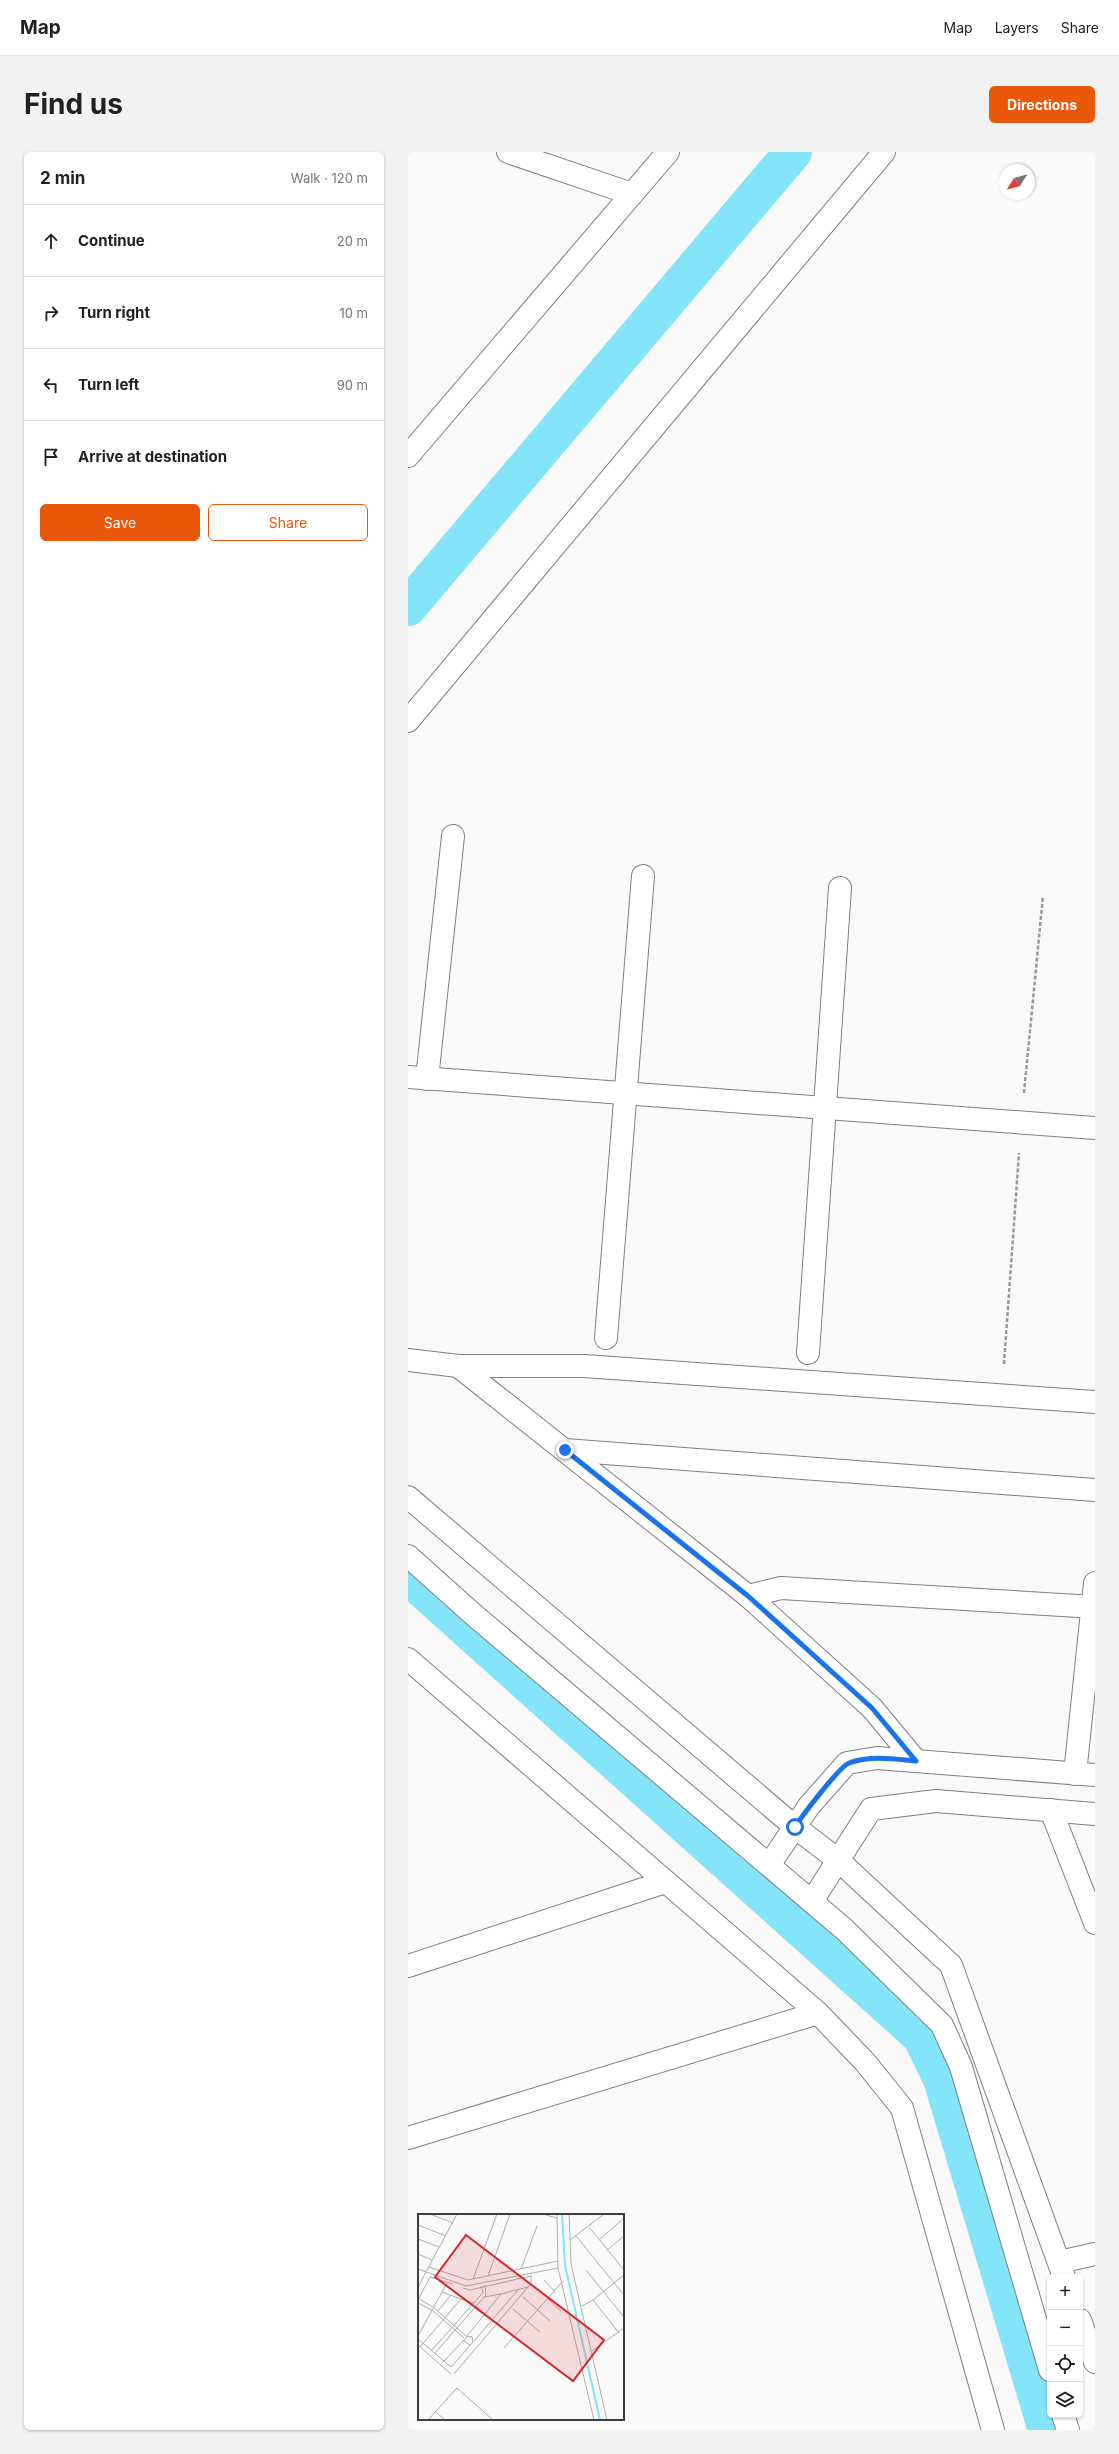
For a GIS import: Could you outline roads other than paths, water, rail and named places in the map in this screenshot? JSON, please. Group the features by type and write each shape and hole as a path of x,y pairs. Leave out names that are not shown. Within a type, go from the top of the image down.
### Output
{"street":[{"path":"508,152 632,194"},
{"path":"408,456 668,152"},
{"path":"408,721 884,152"},
{"path":"452,836 418,1078 1095,1128"},
{"path":"606,1338 643,876"},
{"path":"808,1353 840,888"},
{"path":"408,1360 458,1366 584,1366 1095,1402"},
{"path":"458,1366 748,1596 872,1708 916,1761"},
{"path":"565,1450 1095,1490"},
{"path":"408,1497 795,1827 838,1860 951,1965 1062,2269 1095,2254"},
{"path":"408,1556 474,1615 844,1929 942,2025 961,2067 1047,2360"},
{"path":"769,1865 809,1806 847,1763 877,1758 1085,1775 1095,1583"},
{"path":"748,1596 781,1588 1094,1607"},
{"path":"408,1659 818,2013 865,2062 902,2108 993,2430"},
{"path":"812,1901 871,1809 936,1801 1095,1814"},
{"path":"1051,1810 1095,1923"},
{"path":"408,1966 665,1882"},
{"path":"408,2138 818,2013"},
{"path":"1083,2328 1095,2362"},
{"path":"1064,2418 1068,2430"}],"waterway":[{"path":"408,607 793,152"},
{"path":"408,1576 921,2036 942,2079 1047,2430"}]}
